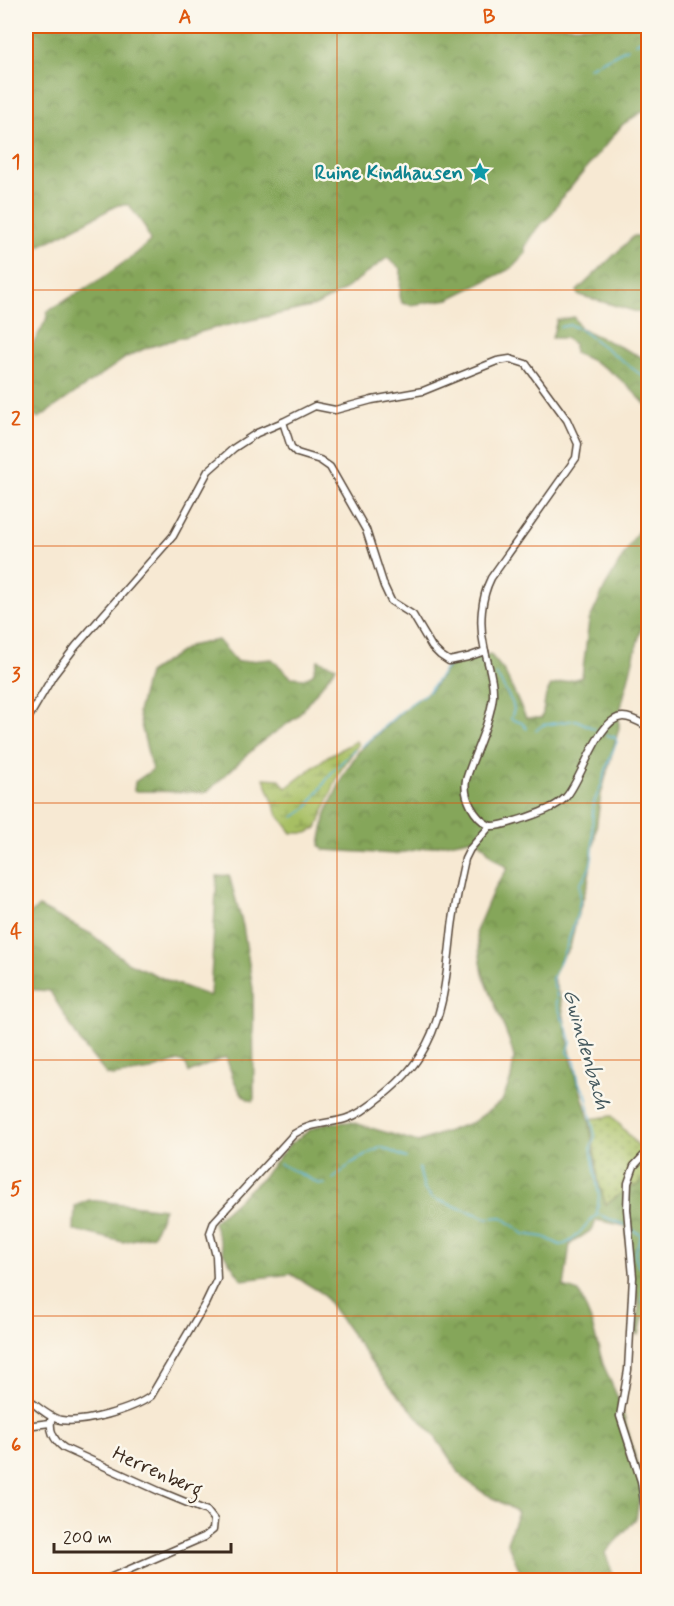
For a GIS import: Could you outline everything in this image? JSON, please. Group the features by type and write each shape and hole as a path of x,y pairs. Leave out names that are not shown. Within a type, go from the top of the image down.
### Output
{"street":[{"path":"26,722 53,676 76,646 173,536 208,471 234,448 257,432 315,406 335,410 372,400 423,391 497,361 510,360 526,364 567,420 577,438 578,451 571,465 487,586 482,609 485,651 493,684 492,703 465,784 471,807 482,822 490,826 507,824 543,811 561,802 573,788 603,731 613,720 625,717 648,727"},
{"path":"283,422 291,447 297,453 320,460 330,467 366,530 391,601 413,615 432,646 449,661 485,651"},
{"path":"26,1426 51,1420 90,1419 114,1413 151,1396 205,1304 217,1279 216,1256 210,1233 214,1222 294,1134 311,1125 346,1120 354,1116 380,1098 416,1062 433,1032 440,1011 465,860 470,849 490,826"},
{"path":"648,1151 634,1166 628,1183 627,1209 633,1277 628,1370 620,1410 622,1427 641,1481 648,1531"},
{"path":"26,1398 51,1420"},
{"name":"Herrenberg","path":"51,1420 55,1442 64,1448 207,1511 214,1520 213,1530 204,1537 105,1581"}],"green space":[{"path":"26,26 648,26 648,108 623,124 561,199 551,215 538,227 525,247 526,253 512,268 449,299 411,305 402,303 400,296 401,269 387,258 341,292 315,306 211,329 146,348 127,357 39,418 26,413 26,357 46,320 48,311 101,279 150,241 145,227 129,205 118,205 26,253"},
{"path":"634,236 648,236 648,315 578,295 577,291"},
{"path":"574,317 580,328 648,360 648,407 615,375 597,363 574,353 574,344 565,338 552,338 557,320"},
{"path":"648,514 648,625 641,629 619,715 619,728 601,794 588,883 570,948 560,960 553,978 561,1001 572,1061 589,1119 599,1185 606,1205 624,1191 640,1184 648,1168 648,1318 647,1316 643,1318 639,1335 636,1334 639,1305 633,1280 626,1226 596,1220 593,1229 570,1244 564,1287 579,1292 591,1321 603,1364 620,1403 642,1482 636,1519 605,1553 615,1580 524,1580 507,1542 518,1512 481,1491 462,1477 434,1435 382,1377 322,1293 291,1274 242,1280 224,1254 213,1222 262,1178 289,1145 310,1130 325,1123 351,1122 418,1142 473,1122 502,1101 511,1079 514,1057 483,974 476,931 493,891 508,868 474,838 395,854 324,850 320,845 326,813 345,772 359,751 408,706 432,689 450,663 490,654 504,671 526,718 542,718 546,695 551,686 582,677 589,621 605,587"},
{"path":"218,640 237,662 272,659 291,677 305,678 313,674 318,660 336,667 297,717 260,743 207,792 134,791 135,782 152,770 138,712 148,673 189,646"},
{"path":"356,741 358,745 340,771 317,828 307,833 292,833 278,815 264,778 279,779 286,788 328,756"},
{"path":"229,875 243,926 253,989 253,1101 247,1099 239,1089 226,1057 189,1073 186,1064 178,1061 151,1070 107,1075 81,1043 50,991 26,989 26,917 39,907 91,934 127,962 171,982 210,996 217,876"},
{"path":"612,1116 643,1151 648,1148 648,1168 640,1184 624,1191 606,1205 599,1185 590,1119"},
{"path":"89,1200 164,1209 153,1235 123,1242 74,1230 75,1206"}],"waterway":[{"path":"636,43 648,36"},
{"path":"588,68 628,48"},
{"path":"560,327 570,325 580,329 648,380"},
{"path":"478,657 485,665"},
{"path":"428,692 449,664"},
{"path":"496,674 512,702 514,709 511,719 522,723 527,729"},
{"path":"361,747 406,707 426,693"},
{"name":"Gwindenbach","path":"536,730 543,725 576,720 595,729"},
{"name":"Gwindenbach","path":"606,735 615,737 617,742 594,803 591,865 580,883 577,915 552,979 557,996 556,1003 571,1042 568,1052 575,1061 579,1083 586,1094 595,1136 591,1147 599,1196 597,1214 625,1225"},
{"path":"294,817 307,808 332,772 355,749"},
{"path":"333,1179 352,1163 381,1147 406,1158"},
{"path":"280,1164 320,1184 325,1184"},
{"path":"419,1168 424,1188 432,1198 487,1218 502,1217 524,1234 544,1237 560,1245 571,1241 597,1215"},
{"name":"Gwindenbach","path":"633,1230 641,1235 635,1254 638,1266 645,1270 642,1301 648,1309"}],"place":[{"name":"Ruine Kindhausen","path":"480,172"}]}
